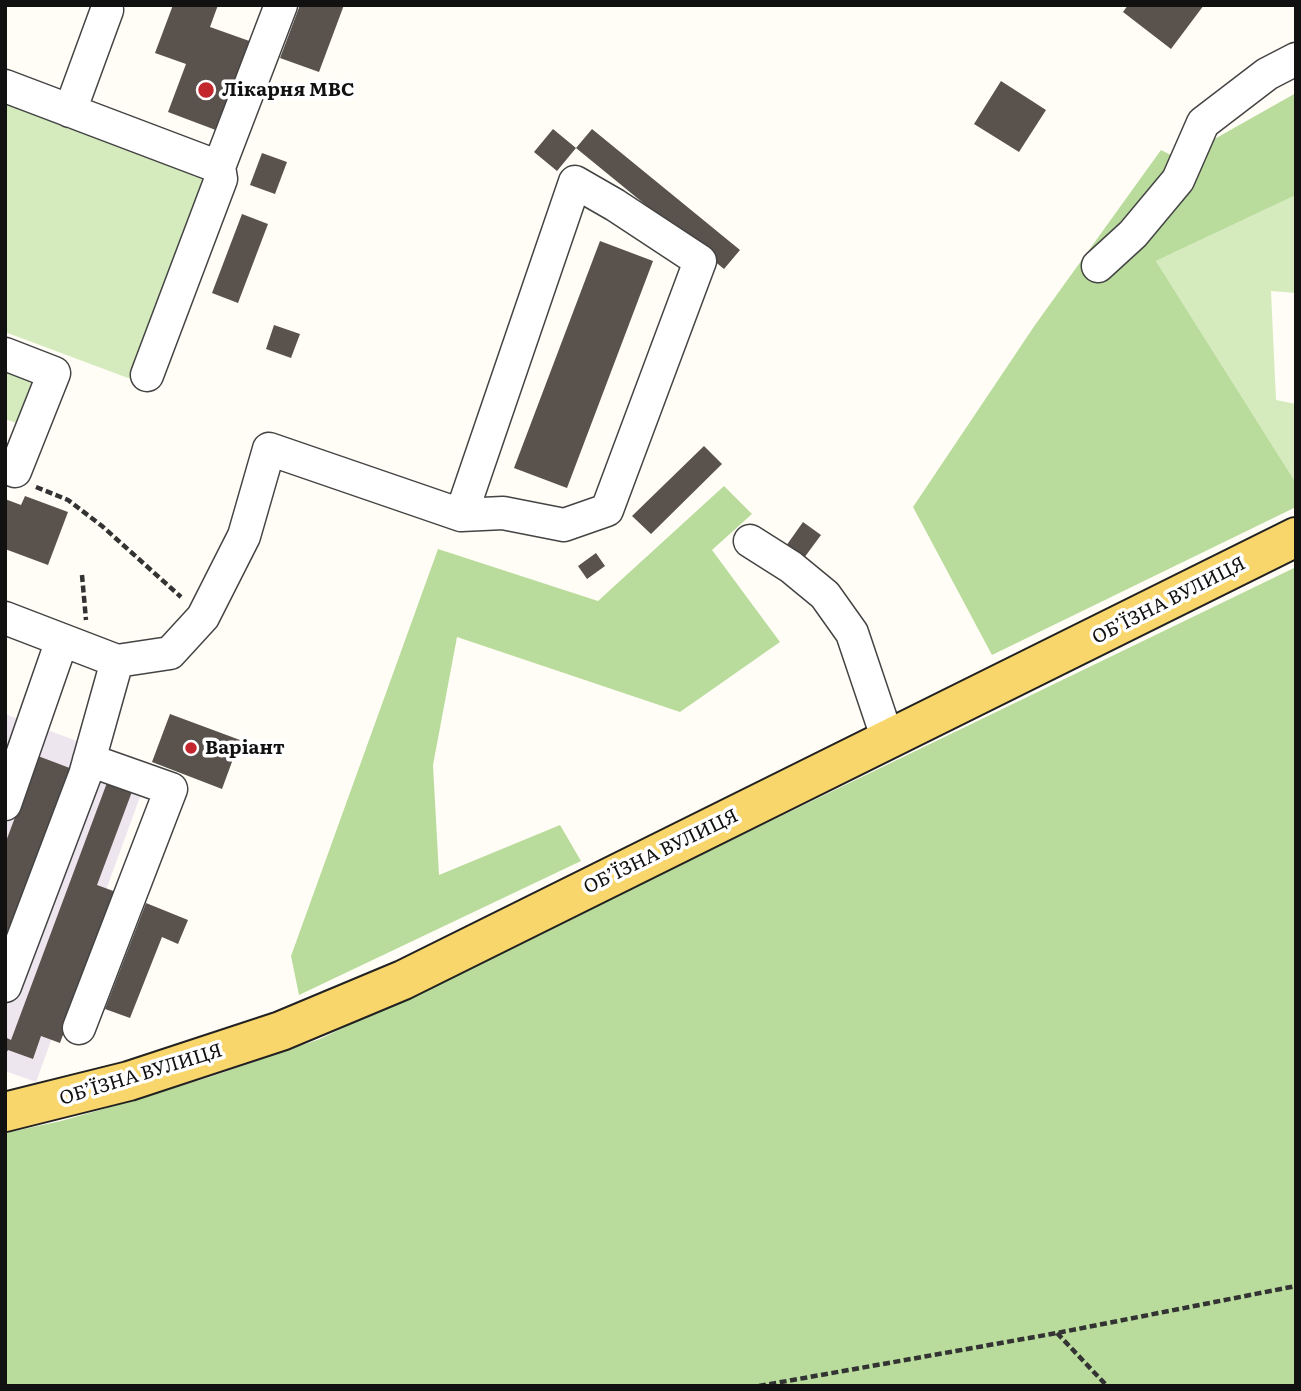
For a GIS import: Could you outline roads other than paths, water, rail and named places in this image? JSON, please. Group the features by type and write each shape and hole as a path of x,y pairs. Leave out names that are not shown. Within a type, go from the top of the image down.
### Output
{"main road":[{"name":"ОБ’ЇЗНА ВУЛИЦЯ","path":"5,1112 129,1081 281,1031 403,980 1296,537"}],"street":[{"path":"147,375 221,179 219,167 281,5"},
{"path":"70,111 107,10"},
{"path":"1098,266 1133,234 1178,180 1203,123 1267,74 1296,59"},
{"path":"5,86 219,167"},
{"path":"5,618 89,650 170,653 203,617 244,536 269,449 461,515 503,513 564,525 607,510 700,261 575,182 461,515"},
{"path":"5,354 54,373 10,469"},
{"path":"750,541 791,566 825,595 852,633 888,740"},
{"path":"5,986 89,761 89,650"},
{"path":"5,804 89,650"},
{"path":"79,1028 171,789 89,761"}],"place":[{"name":"Лікарня МВС","path":"206,90"},
{"name":"Варіант","path":"191,748"}]}
